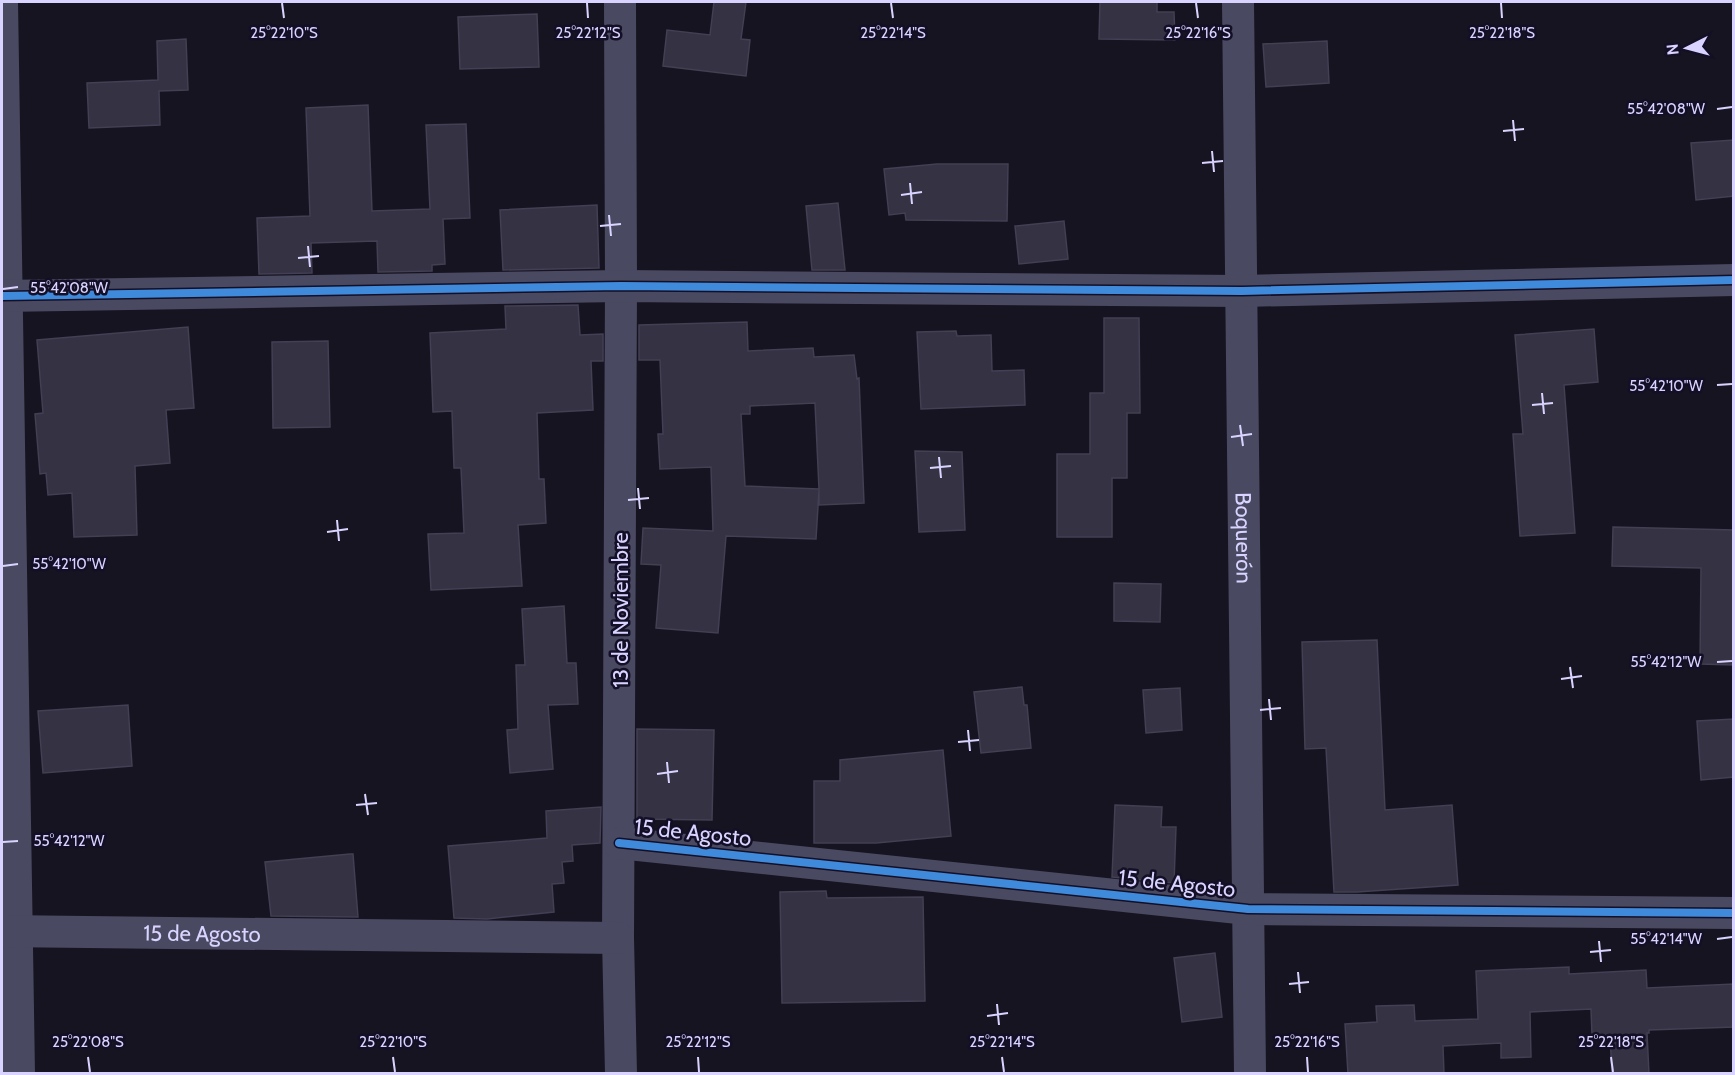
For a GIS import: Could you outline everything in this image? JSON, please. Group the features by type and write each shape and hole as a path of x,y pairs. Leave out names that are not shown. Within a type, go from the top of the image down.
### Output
{"street":[{"path":"2,2 9,931 19,1074"},
{"name":"13 de Noviembre","path":"620,2 618,938 621,1074"},
{"name":"Boquerón","path":"1238,2 1250,1074"},
{"path":"4,296 621,286 1242,291 1734,280"},
{"name":"15 de Agosto","path":"619,843 1248,909 1734,913"},
{"name":"15 de Agosto","path":"9,931 618,938"}],"building":[{"path":"714,2 746,2 741,39 750,40 746,76 663,66 667,30 710,35"},
{"path":"1100,2 1157,2 1157,12 1174,12 1175,40 1099,39"},
{"path":"537,14 539,67 460,69 458,17"},
{"path":"186,39 188,90 159,91 160,125 89,128 87,83 158,80 157,41"},
{"path":"1327,41 1329,83 1266,87 1263,44"},
{"path":"368,105 372,211 430,209 426,125 466,124 470,218 443,219 445,264 432,265 432,271 378,272 377,241 311,243 312,273 259,274 257,218 310,216 306,108"},
{"path":"1734,140 1734,196 1696,200 1691,143"},
{"path":"937,164 1008,164 1007,221 906,220 905,213 889,215 884,169"},
{"path":"838,203 845,270 812,270 806,206"},
{"path":"597,205 599,268 503,270 500,210"},
{"path":"1064,221 1068,259 1019,264 1015,226"},
{"path":"578,305 580,335 603,334 603,361 591,361 593,410 537,413 539,479 544,479 546,523 518,525 522,586 431,590 428,534 464,533 461,468 454,468 452,411 433,412 430,333 506,329 505,306"},
{"path":"1104,318 1139,318 1140,413 1127,413 1127,478 1112,478 1112,537 1057,537 1057,454 1090,454 1090,393 1104,393"},
{"path":"747,322 748,351 813,348 814,357 854,355 857,379 859,378 864,503 819,505 819,490 816,539 726,536 718,633 656,628 661,565 641,564 643,528 713,531 711,467 660,469 658,434 663,434 660,360 639,360 639,325","holes":["815,403 819,489 745,486 741,414 750,414 750,406"]},
{"path":"188,327 194,408 166,410 170,463 135,466 137,535 74,537 72,493 48,495 46,473 40,474 35,414 43,413 37,340"},
{"path":"1594,329 1598,382 1564,385 1575,533 1520,536 1513,434 1523,434 1515,335"},
{"path":"956,331 957,336 991,335 992,371 1024,370 1025,405 921,409 917,332"},
{"path":"328,341 330,427 273,428 272,342"},
{"path":"915,451 962,452 965,530 919,532"},
{"path":"1613,527 1734,530 1734,665 1700,664 1701,568 1612,566"},
{"path":"1114,583 1161,584 1160,622 1114,621"},
{"path":"564,606 567,663 576,663 578,704 548,705 553,769 510,773 507,730 518,729 516,665 525,665 522,609"},
{"path":"1377,640 1385,810 1452,805 1458,885 1334,892 1326,748 1305,749 1302,642"},
{"path":"1022,687 1024,705 1027,705 1031,748 981,753 974,692"},
{"path":"1180,688 1182,730 1146,733 1143,690"},
{"path":"128,705 132,766 43,773 38,711"},
{"path":"1734,719 1734,777 1701,780 1697,721"},
{"path":"637,729 714,730 712,820 637,819"},
{"path":"943,750 951,836 876,843 814,843 814,781 840,781 840,760"},
{"path":"1115,805 1162,807 1161,827 1176,827 1174,883 1112,877"},
{"path":"601,807 600,843 572,845 573,861 562,862 564,883 552,884 554,912 487,919 454,918 448,846 547,838 546,811"},
{"path":"353,854 358,917 271,916 265,862"},
{"path":"826,891 827,898 923,897 925,1001 782,1003 780,892"},
{"path":"1215,953 1222,1017 1182,1022 1174,958"},
{"path":"1569,967 1569,974 1646,970 1647,988 1734,984 1734,1027 1649,1030 1647,1033 1649,1074 1612,1074 1610,1035 1592,1035 1591,1009 1530,1012 1531,1057 1501,1058 1501,1043 1443,1046 1444,1074 1348,1074 1345,1024 1377,1022 1376,1006 1414,1005 1415,1021 1478,1019 1476,971"}],"cycle path":[{"path":"2,296 621,286 1242,291 1734,280"},
{"path":"619,843 1248,909 1734,913"}]}
